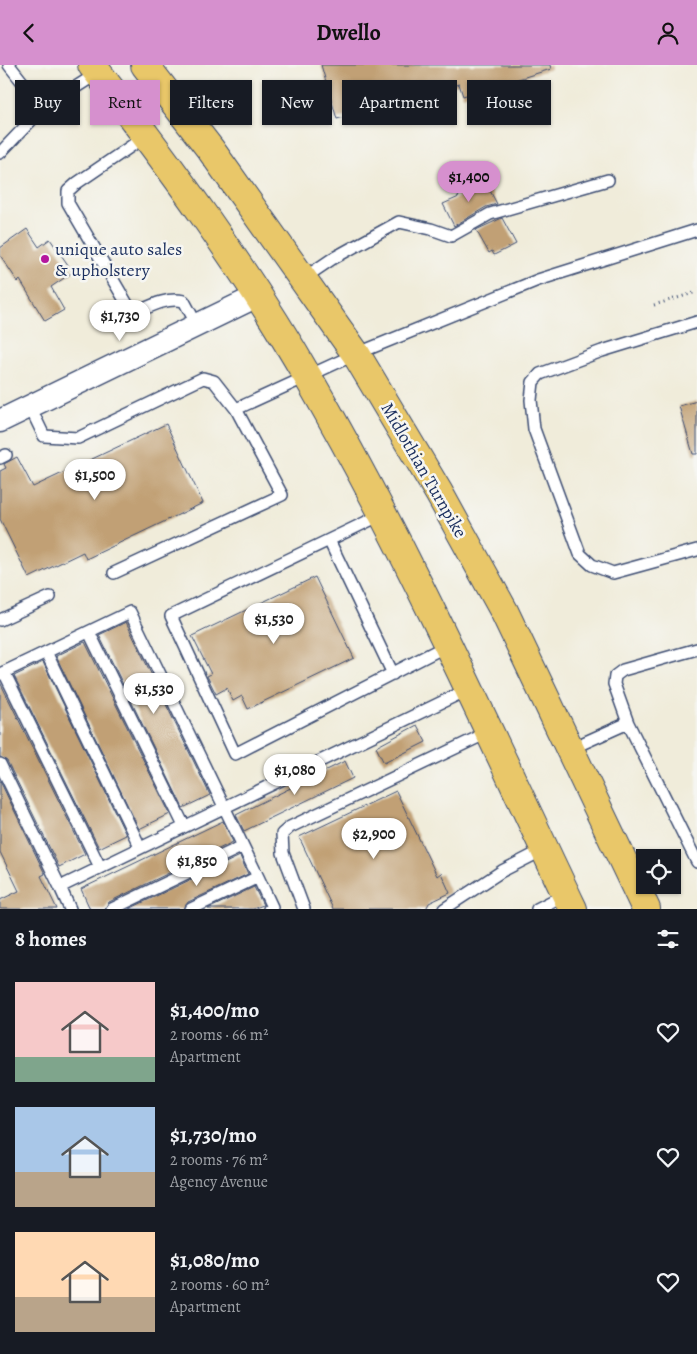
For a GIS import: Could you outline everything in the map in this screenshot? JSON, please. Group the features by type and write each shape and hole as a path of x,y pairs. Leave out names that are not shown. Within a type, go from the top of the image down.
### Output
{"main road":[{"name":"Midlothian Turnpike","path":"145,65 211,150 304,278 356,354 439,493 495,593 646,909"},
{"path":"95,69 224,241 308,377 383,514 448,645 569,901"}],"street":[{"path":"0,421 257,296"}],"lane":[{"path":"9,65 21,80"},
{"path":"80,80 95,69"},
{"path":"0,153 27,125"},
{"path":"146,136 77,183 68,191 68,203 133,315 164,301 175,299 184,301 197,325"},
{"path":"304,278 332,259 400,222 451,236 490,214 608,180"},
{"path":"236,409 356,354 538,280 697,230"},
{"path":"697,322 602,351 540,374 534,382 531,400 534,429 580,554 592,565 612,573 697,550"},
{"path":"30,407 44,436 78,438 203,378 214,381 236,409 282,495 114,573"},
{"path":"383,514 171,616 235,754 448,645"},
{"path":"329,539 393,674"},
{"path":"0,620 50,597"},
{"path":"100,867 2,673 130,612 258,877 272,907 269,909"},
{"path":"89,631 184,826"},
{"path":"697,649 623,670 615,676 614,684 628,723 697,862"},
{"path":"46,652 140,847"},
{"path":"60,887 468,689"},
{"path":"570,749 628,723"},
{"path":"304,909 284,853 282,834 290,827 489,732"},
{"path":"0,764 70,909"},
{"path":"112,909 243,846"},
{"path":"444,909 502,871 545,849"},
{"path":"191,909 258,877"},
{"path":"537,909 569,901"}],"path":[{"path":"654,305 697,291"}],"building":[{"path":"321,65 550,65 551,69 515,80 467,80 467,95 463,96 459,84 457,85 457,80 342,80 342,118 337,119 332,102 332,80 325,80"},
{"path":"486,183 497,204 486,207 454,226 443,204 459,197 457,194"},
{"path":"502,218 516,244 494,255 492,251 489,253 476,230"},
{"path":"27,229 39,247 50,239 73,272 51,287 64,310 45,321 20,280 18,282 0,255 0,248"},
{"path":"697,401 697,454 693,454 679,406"},
{"path":"166,424 203,503 86,559 83,552 29,578 0,519 0,471 6,468 4,464 17,457 33,487"},
{"path":"315,577 354,658 248,709 242,696 233,701 227,688 216,694 207,676 211,674 192,636"},
{"path":"126,622 210,795 183,808 99,635"},
{"path":"85,642 170,814 139,829 56,656"},
{"path":"43,662 126,835 99,848 14,676"},
{"path":"0,682 85,854 59,867 7,761 0,757"},
{"path":"417,725 426,742 384,763 376,747"},
{"path":"345,761 353,778 244,831 236,815"},
{"path":"0,781 45,874 41,876 57,909 0,909 0,900 19,891 0,852"},
{"path":"396,791 437,876 441,873 450,893 429,903 426,909 333,909 299,837"},
{"path":"223,821 233,842 109,902 105,909 90,909 81,889"},
{"path":"240,856 248,874 188,902 184,909 129,909"},
{"path":"254,887 263,905 253,909 208,909"}],"place":[{"name":"unique auto sales & upholstery","path":"45,259"}]}
